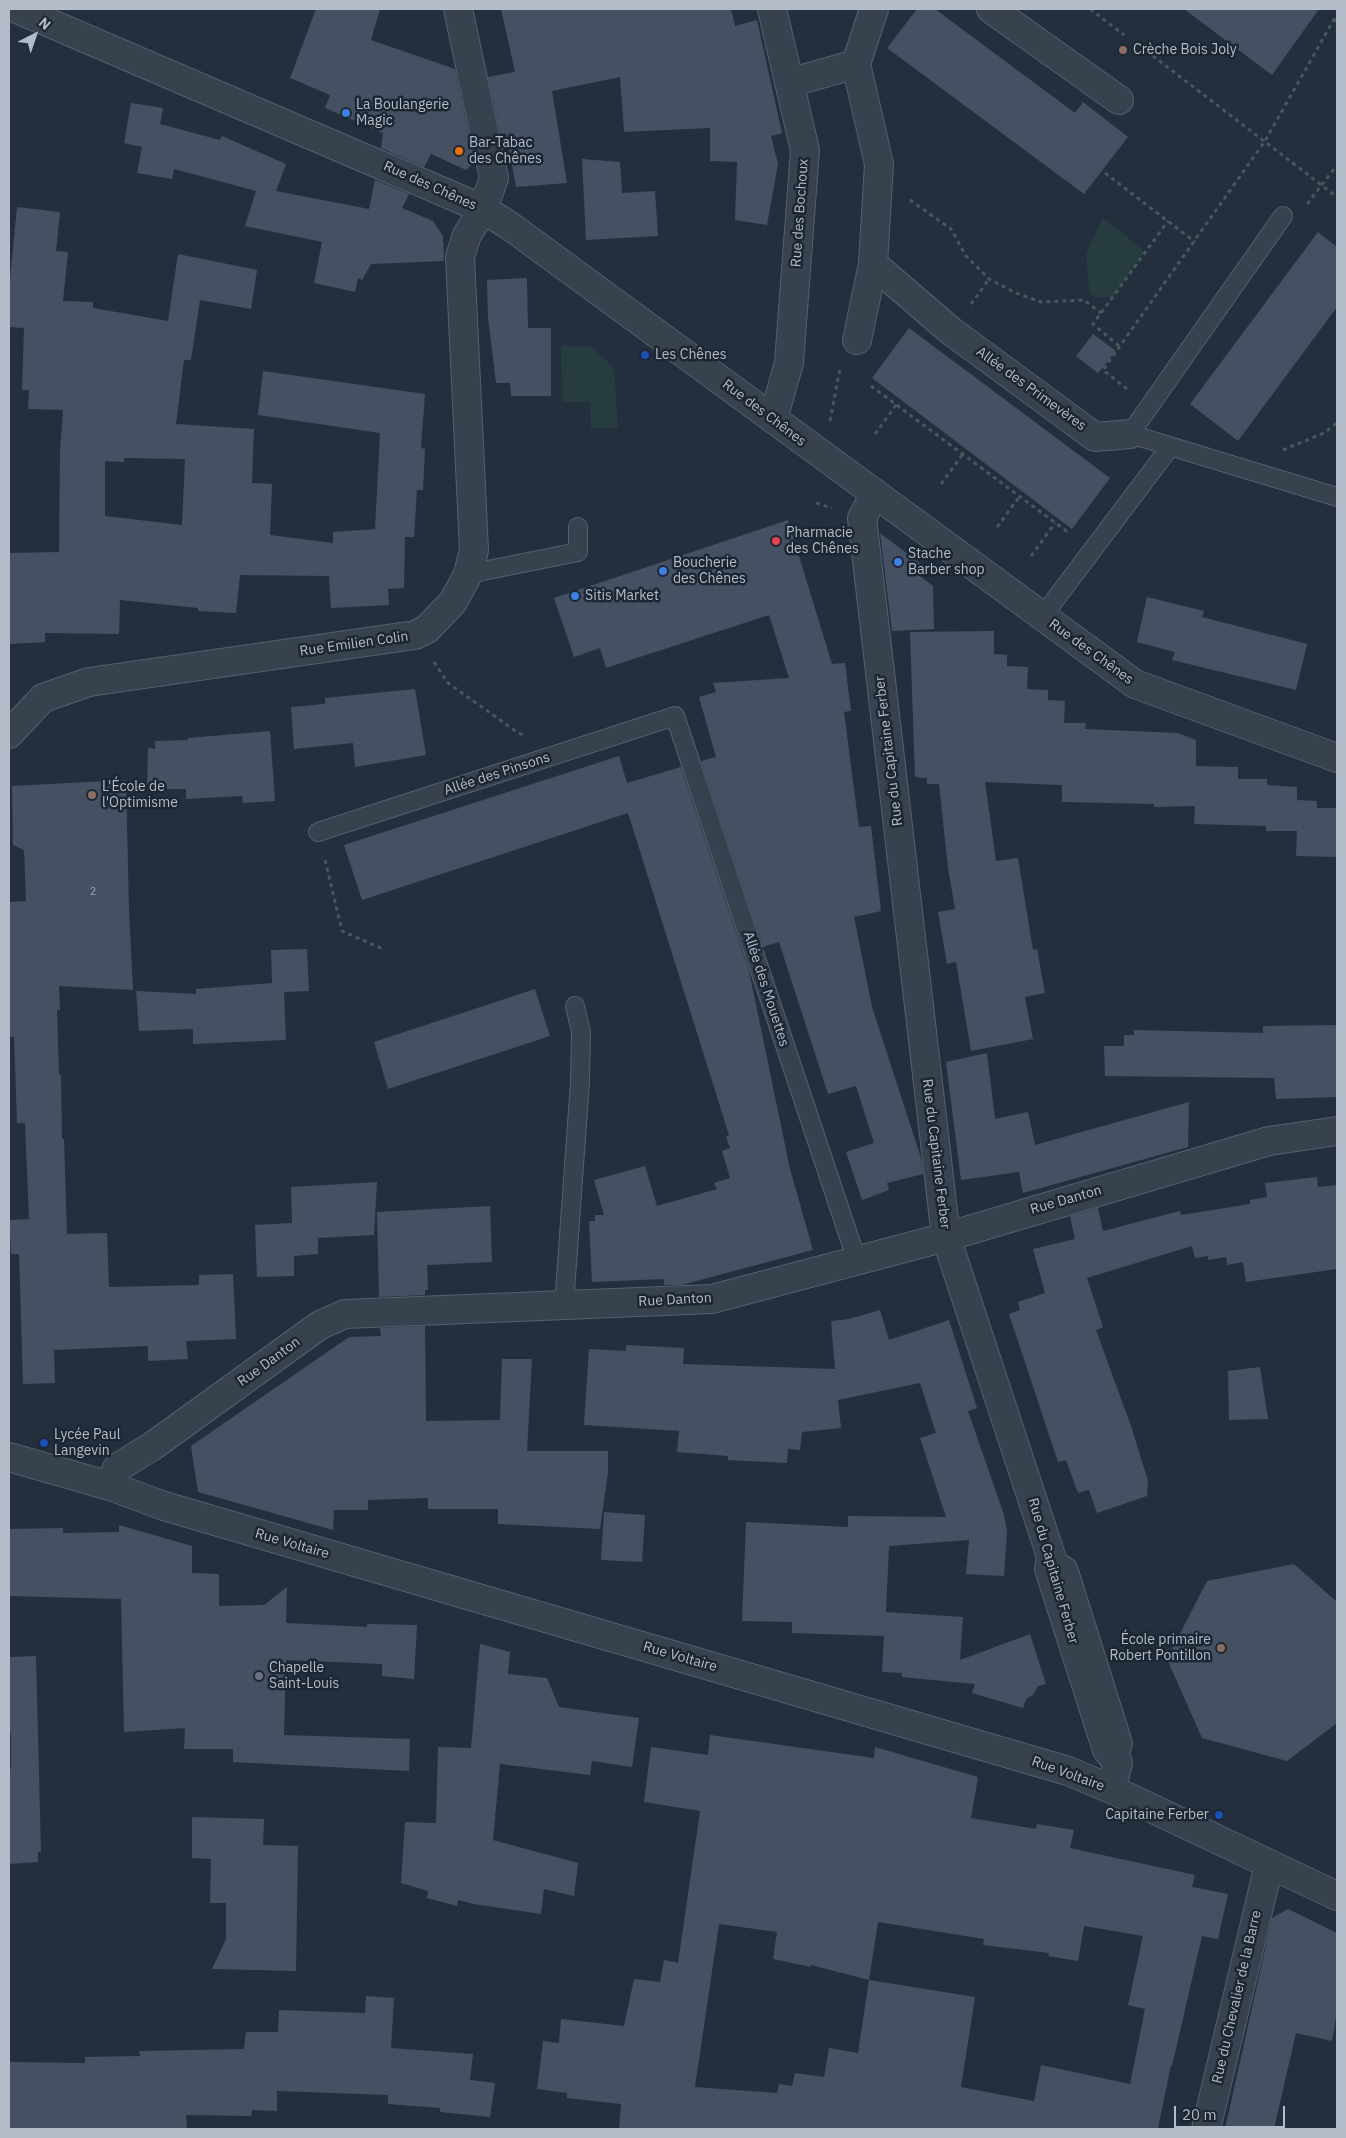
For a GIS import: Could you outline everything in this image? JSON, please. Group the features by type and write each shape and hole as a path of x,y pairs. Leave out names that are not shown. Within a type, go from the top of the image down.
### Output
{"street":[{"name":"Rue des Chênes","path":"16,9 483,209 510,226 814,451 1135,684 1337,758"},
{"name":"Rue Emilien Colin","path":"9,734 43,698 89,682 415,635 427,629 453,602 468,574 474,550 460,257 467,235 483,209 494,178 458,9"},
{"name":"Rue des Bochoux","path":"772,9 805,150 789,363 773,419"},
{"path":"857,340 873,264 879,164 856,64 874,9"},
{"path":"991,9 1119,100"},
{"path":"789,82 856,64"},
{"name":"Allée des Primevères","path":"873,264 951,331 1095,437 1130,434"},
{"name":"Rue du Capitaine Ferber","path":"875,494 862,518 946,1237 1051,1556 1049,1569 1107,1750 1118,1763 1111,1789"},
{"name":"Rue Danton","path":"110,1486 117,1468 154,1445 320,1325 345,1314 712,1299 946,1237 974,1227 1269,1140 1337,1131"},
{"name":"Rue Voltaire","path":"9,1457 110,1486 164,1506 1060,1769 1111,1789 1268,1865 1337,1896"},
{"name":"Rue du Chevalier de la Barre","path":"1206,2129 1268,1865"}],"lane":[{"path":"1283,216 1130,434 1337,497"},
{"path":"1042,617 1170,447"},
{"path":"468,574 578,552 578,527"},
{"name":"Allée des Pinsons","path":"318,832 675,716"},
{"name":"Allée des Mouettes","path":"675,716 857,1261"},
{"path":"564,1305 580,1082 581,1032 575,1006"}],"path":[{"path":"1090,9 1124,35"},
{"path":"1336,16 1337,26"},
{"path":"1148,407 1103,370 1265,141 1336,16"},
{"path":"1140,46 1337,197"},
{"path":"879,164 895,189 951,230 966,256 989,279 1016,294 1041,302 1084,300 1101,313"},
{"path":"1283,216 1297,216 1337,165"},
{"path":"1105,173 1195,242"},
{"path":"1119,346 1093,324 1168,221"},
{"path":"814,451 831,419 841,363 857,340"},
{"path":"871,386 1092,550"},
{"path":"874,434 896,406"},
{"path":"1238,467 1324,433 1337,423"},
{"path":"940,484 963,454"},
{"path":"997,527 1020,496"},
{"path":"1031,556 1055,523"},
{"path":"415,635 448,683 517,732 568,751"},
{"path":"318,832 342,931 383,949"}],"green space":[{"path":"1103,217 1145,252 1113,297 1093,298 1089,288 1086,255"},
{"path":"561,346 591,347 614,367 618,428 591,428 590,402 562,402"}],"building":[{"path":"316,9 380,9 371,40 455,69 475,162 466,170 431,154 424,167 381,148 383,133 325,108 330,95 290,78"},
{"path":"501,9 731,9 735,26 757,20 782,133 771,136 778,164 767,225 735,220 737,162 710,161 710,128 624,132 620,77 552,91 567,183 516,187 506,133 501,137 488,77 515,72"},
{"path":"917,9 935,9 1075,113 1083,102 1128,137 1084,194 887,48"},
{"path":"1184,9 1319,9 1272,75"},
{"path":"131,103 163,108 160,124 220,140 222,136 286,164 276,191 369,209 375,180 409,194 402,208 433,221 443,236 444,261 371,264 362,280 358,278 355,292 314,283 322,242 245,226 256,191 174,169 172,179 137,173 142,147 124,143"},
{"path":"582,159 620,162 622,193 655,191 658,236 586,240"},
{"path":"17,207 60,212 56,251 68,252 63,301 93,302 93,308 168,321 178,254 257,270 251,309 200,300 191,360 184,360 176,424 254,429 252,483 272,484 270,535 333,543 333,532 375,529 380,433 258,415 263,371 425,394 421,448 425,449 423,490 417,490 414,537 405,537 404,588 388,589 389,605 331,608 329,576 240,575 236,613 198,611 198,608 120,600 119,634 45,633 45,642 9,644 9,553 59,552 60,451 63,410 28,409 29,390 22,390 24,328 9,327 9,290","holes":["124,458 185,459 182,525 105,516 105,461 124,462"]},
{"path":"1318,232 1337,247 1337,307 1238,441 1190,404"},
{"path":"527,278 528,328 551,328 551,396 511,396 510,383 496,383 488,317 487,280"},
{"path":"909,328 1110,478 1072,529 872,378"},
{"path":"1093,334 1116,351 1098,373 1076,356"},
{"path":"788,520 832,664 845,663 851,711 844,712 859,827 871,826 881,911 854,917 872,1007 921,1158 923,1174 887,1183 889,1190 862,1200 846,1152 874,1143 856,1086 828,1094 779,942 763,947 701,761 716,757 699,697 716,692 713,683 789,678 769,615 606,668 600,648 574,657 554,598"},
{"path":"880,533 926,568 920,576 933,586 934,629 892,631"},
{"path":"1147,597 1204,611 1202,617 1307,644 1296,690 1172,660 1175,652 1137,642"},
{"path":"994,631 994,654 1007,655 1007,666 1028,667 1027,689 1048,690 1048,700 1065,701 1064,723 1086,723 1085,729 1177,733 1196,740 1196,766 1238,767 1238,779 1267,779 1267,785 1297,787 1297,800 1317,801 1317,808 1337,808 1337,857 1296,856 1297,831 1266,831 1266,826 1194,824 1195,806 1154,807 1154,804 1062,802 1062,785 985,782 996,861 1018,858 1033,950 1037,949 1045,993 1025,997 1033,1039 971,1051 956,962 947,964 938,912 955,909 948,868 939,784 927,784 927,778 915,777 910,632"},
{"path":"415,689 426,755 355,767 353,743 294,749 291,707 325,704 325,698"},
{"path":"270,731 275,801 243,803 242,796 186,799 186,789 147,789 148,748 155,749 155,741 188,740 188,738"},
{"path":"619,756 627,783 681,767 749,971 790,1169 813,1250 681,1285 664,1285 664,1279 592,1282 589,1221 595,1221 595,1215 604,1215 594,1180 645,1166 657,1206 717,1189 714,1183 730,1178 722,1151 730,1148 726,1137 729,1135 628,813 362,900 344,845"},
{"path":"126,780 133,990 59,986 60,1010 57,1010 59,1075 61,1075 67,1234 107,1233 109,1287 199,1285 199,1275 233,1274 236,1339 186,1341 188,1359 148,1361 148,1346 54,1350 55,1383 23,1384 19,1254 11,1254 9,1220 29,1219 25,1123 17,1123 14,1037 9,1037 9,902 26,901 24,850 13,845 12,786"},
{"path":"307,949 309,991 284,992 286,1040 193,1044 193,1029 139,1031 136,991 196,994 196,989 272,983 271,950"},
{"path":"535,989 550,1036 388,1089 374,1042"},
{"path":"1337,1025 1337,1097 1276,1099 1274,1078 1105,1076 1104,1046 1124,1046 1124,1035 1134,1035 1134,1030 1263,1033 1263,1026"},
{"path":"987,1053 995,1119 1028,1112 1035,1145 1189,1102 1188,1147 1023,1193 1019,1172 961,1180 946,1062"},
{"path":"1317,1177 1318,1187 1337,1185 1337,1269 1246,1282 1243,1262 1227,1265 1226,1257 1208,1260 1208,1256 1195,1258 1192,1246 1087,1278 1103,1327 1096,1330 1132,1429 1148,1481 1147,1496 1097,1513 1089,1490 1078,1493 1066,1460 1058,1462 1009,1314 1020,1310 1018,1302 1045,1293 1033,1249 1075,1239 1070,1216 1098,1208 1103,1231 1180,1211 1181,1215 1250,1204 1250,1200 1267,1197 1265,1183"},
{"path":"377,1182 374,1235 318,1238 318,1254 294,1256 294,1276 257,1277 255,1225 292,1223 291,1187"},
{"path":"490,1206 492,1262 427,1265 428,1290 425,1290 425,1295 379,1297 377,1212"},
{"path":"880,1310 889,1340 949,1320 977,1408 968,1411 1004,1515 1007,1532 1004,1576 966,1574 969,1540 889,1546 886,1612 963,1617 960,1660 1030,1634 1046,1684 1038,1686 1033,1695 1026,1699 1023,1708 972,1693 975,1684 902,1677 902,1673 882,1672 884,1636 792,1633 792,1622 742,1621 746,1522 848,1527 848,1516 946,1517 920,1438 936,1433 920,1383 838,1400 841,1428 802,1432 800,1450 788,1449 787,1463 728,1460 728,1456 677,1452 679,1431 584,1425 589,1349 626,1351 626,1345 684,1348 683,1364 835,1369 831,1321 849,1319"},
{"path":"425,1326 426,1421 500,1420 502,1359 532,1359 527,1451 608,1451 608,1472 600,1529 498,1524 498,1509 428,1509 428,1498 368,1500 368,1510 334,1510 333,1530 198,1492 191,1446 349,1337 381,1336 380,1328"},
{"path":"1260,1367 1268,1419 1229,1420 1228,1371"},
{"path":"604,1512 645,1515 642,1562 601,1560"},
{"path":"119,1525 192,1546 192,1573 219,1574 219,1606 264,1605 287,1587 286,1623 367,1627 367,1624 417,1625 414,1679 382,1676 382,1664 286,1660 284,1735 410,1739 409,1771 233,1762 233,1749 184,1749 185,1728 124,1732 121,1599 9,1596 9,1529 63,1528 63,1533 119,1532"},
{"path":"1294,1564 1337,1602 1337,1723 1287,1761 1202,1738 1167,1659 1207,1581"},
{"path":"480,1644 510,1652 508,1674 547,1678 559,1707 639,1718 632,1767 592,1761 590,1775 500,1764 493,1840 578,1863 574,1896 544,1889 541,1914 458,1900 457,1906 427,1898 428,1891 401,1883 405,1822 436,1823 438,1747 471,1748"},
{"path":"36,1656 41,1852 38,1852 38,1862 9,1864 9,1769 11,1769 11,1734 9,1734 10,1657"},
{"path":"710,1735 874,1758 875,1747 978,1777 971,1818 1036,1829 1037,1824 1074,1830 1070,1848 1195,1875 1192,1887 1228,1894 1218,1939 1202,1936 1171,2065 1158,2129 619,2129 621,2104 567,2098 567,2093 537,2089 543,2041 559,2043 561,2019 624,2026 634,1979 660,1982 664,1960 678,1963 700,1811 644,1802 651,1747 708,1755","holes":["878,1922 984,1939 983,1945 1049,1953 1048,1956 1078,1961 1084,1926 1143,1936 1128,2005 1145,2009 1130,2084 1041,2065 1034,2101 961,2087 975,1997 869,1980","719,1924 777,1932 773,1959 811,1967 811,1965 869,1980 858,2053 829,2048 824,2077 795,2073 792,2086 779,2084 777,2093 695,2087"]},
{"path":"192,1817 264,1819 263,1845 298,1846 296,1971 212,1969 226,1939 226,1903 210,1903 211,1859 192,1858"},
{"path":"1288,1909 1337,1933 1337,2012 1332,2041 1296,2033 1274,2129 1225,2129 1272,1918"},
{"path":"366,1996 394,1998 391,2048 473,2054 470,2080 495,2083 490,2117 440,2112 440,2108 388,2104 388,2095 277,2091 277,2111 252,2110 251,2116 186,2115 187,2129 9,2129 9,2062 85,2063 85,2057 140,2056 139,2051 244,2049 246,2032 278,2032 279,2010 365,2013"}],"place":[{"name":"Crèche Bois Joly","path":"1123,50"},
{"name":"La Boulangerie Magic","path":"346,113"},
{"name":"Bar-Tabac des Chênes","path":"459,151"},
{"name":"Les Chênes","path":"645,355"},
{"name":"Pharmacie des Chênes","path":"776,541"},
{"name":"Stache Barber shop","path":"898,562"},
{"name":"Boucherie des Chênes","path":"663,571"},
{"name":"Sitis Market","path":"575,596"},
{"name":"L'École de l'Optimisme","path":"92,795"},
{"name":"Lycée Paul Langevin","path":"44,1443"},
{"name":"École primaire Robert Pontillon","path":"1221,1648"},
{"name":"Chapelle Saint-Louis","path":"259,1676"},
{"name":"Capitaine Ferber","path":"1219,1815"}]}
